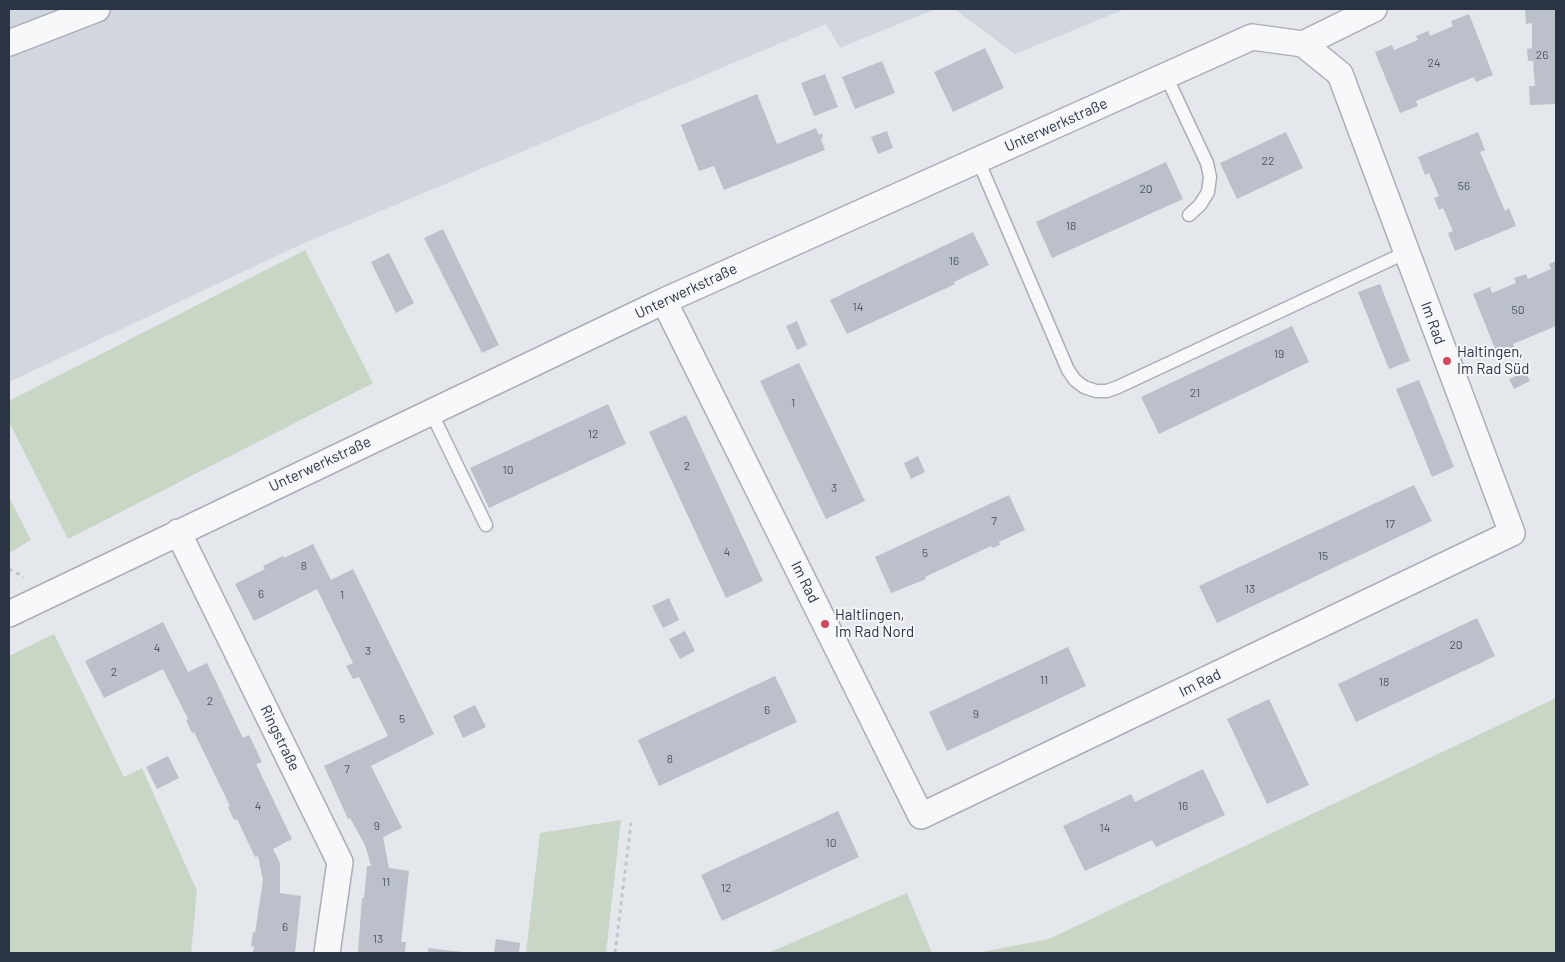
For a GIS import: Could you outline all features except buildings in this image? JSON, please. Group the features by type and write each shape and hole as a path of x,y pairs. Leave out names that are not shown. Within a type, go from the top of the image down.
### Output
{"street":[{"path":"9,43 97,9"},
{"path":"1303,44 1374,9"},
{"name":"Unterwerkstraße","path":"9,614 664,301 1252,38 1303,44"},
{"name":"Im Rad","path":"664,301 921,816 1512,534 1340,74 1303,44"},
{"name":"Ringstraße","path":"178,532 340,862 327,953"}],"lane":[{"path":"1166,76 1207,163 1210,177 1208,192 1200,205 1189,215"},
{"path":"978,160 1068,370 1074,380 1084,387 1096,391 1107,391 1118,387 1407,252"},
{"path":"431,412 486,525"}],"path":[{"path":"615,953 630,823"}],"shaded area":[{"path":"9,9 935,9 840,48 826,24 302,244 9,382"},
{"path":"954,9 1125,9 1015,54"}],"green space":[{"path":"305,250 373,383 68,539 9,422 9,401"},
{"path":"9,497 31,540 9,553"},
{"path":"54,634 124,777 142,768 197,891 191,953 9,953 9,656"},
{"path":"1556,698 1556,953 977,953 1049,939"},
{"path":"621,820 606,953 526,953 540,833"},
{"path":"907,893 932,953 768,953"}],"place":[{"name":"Haltingen, Im Rad Süd","path":"1447,361"},
{"name":"Haltlingen, Im Rad Nord","path":"825,624"}]}
